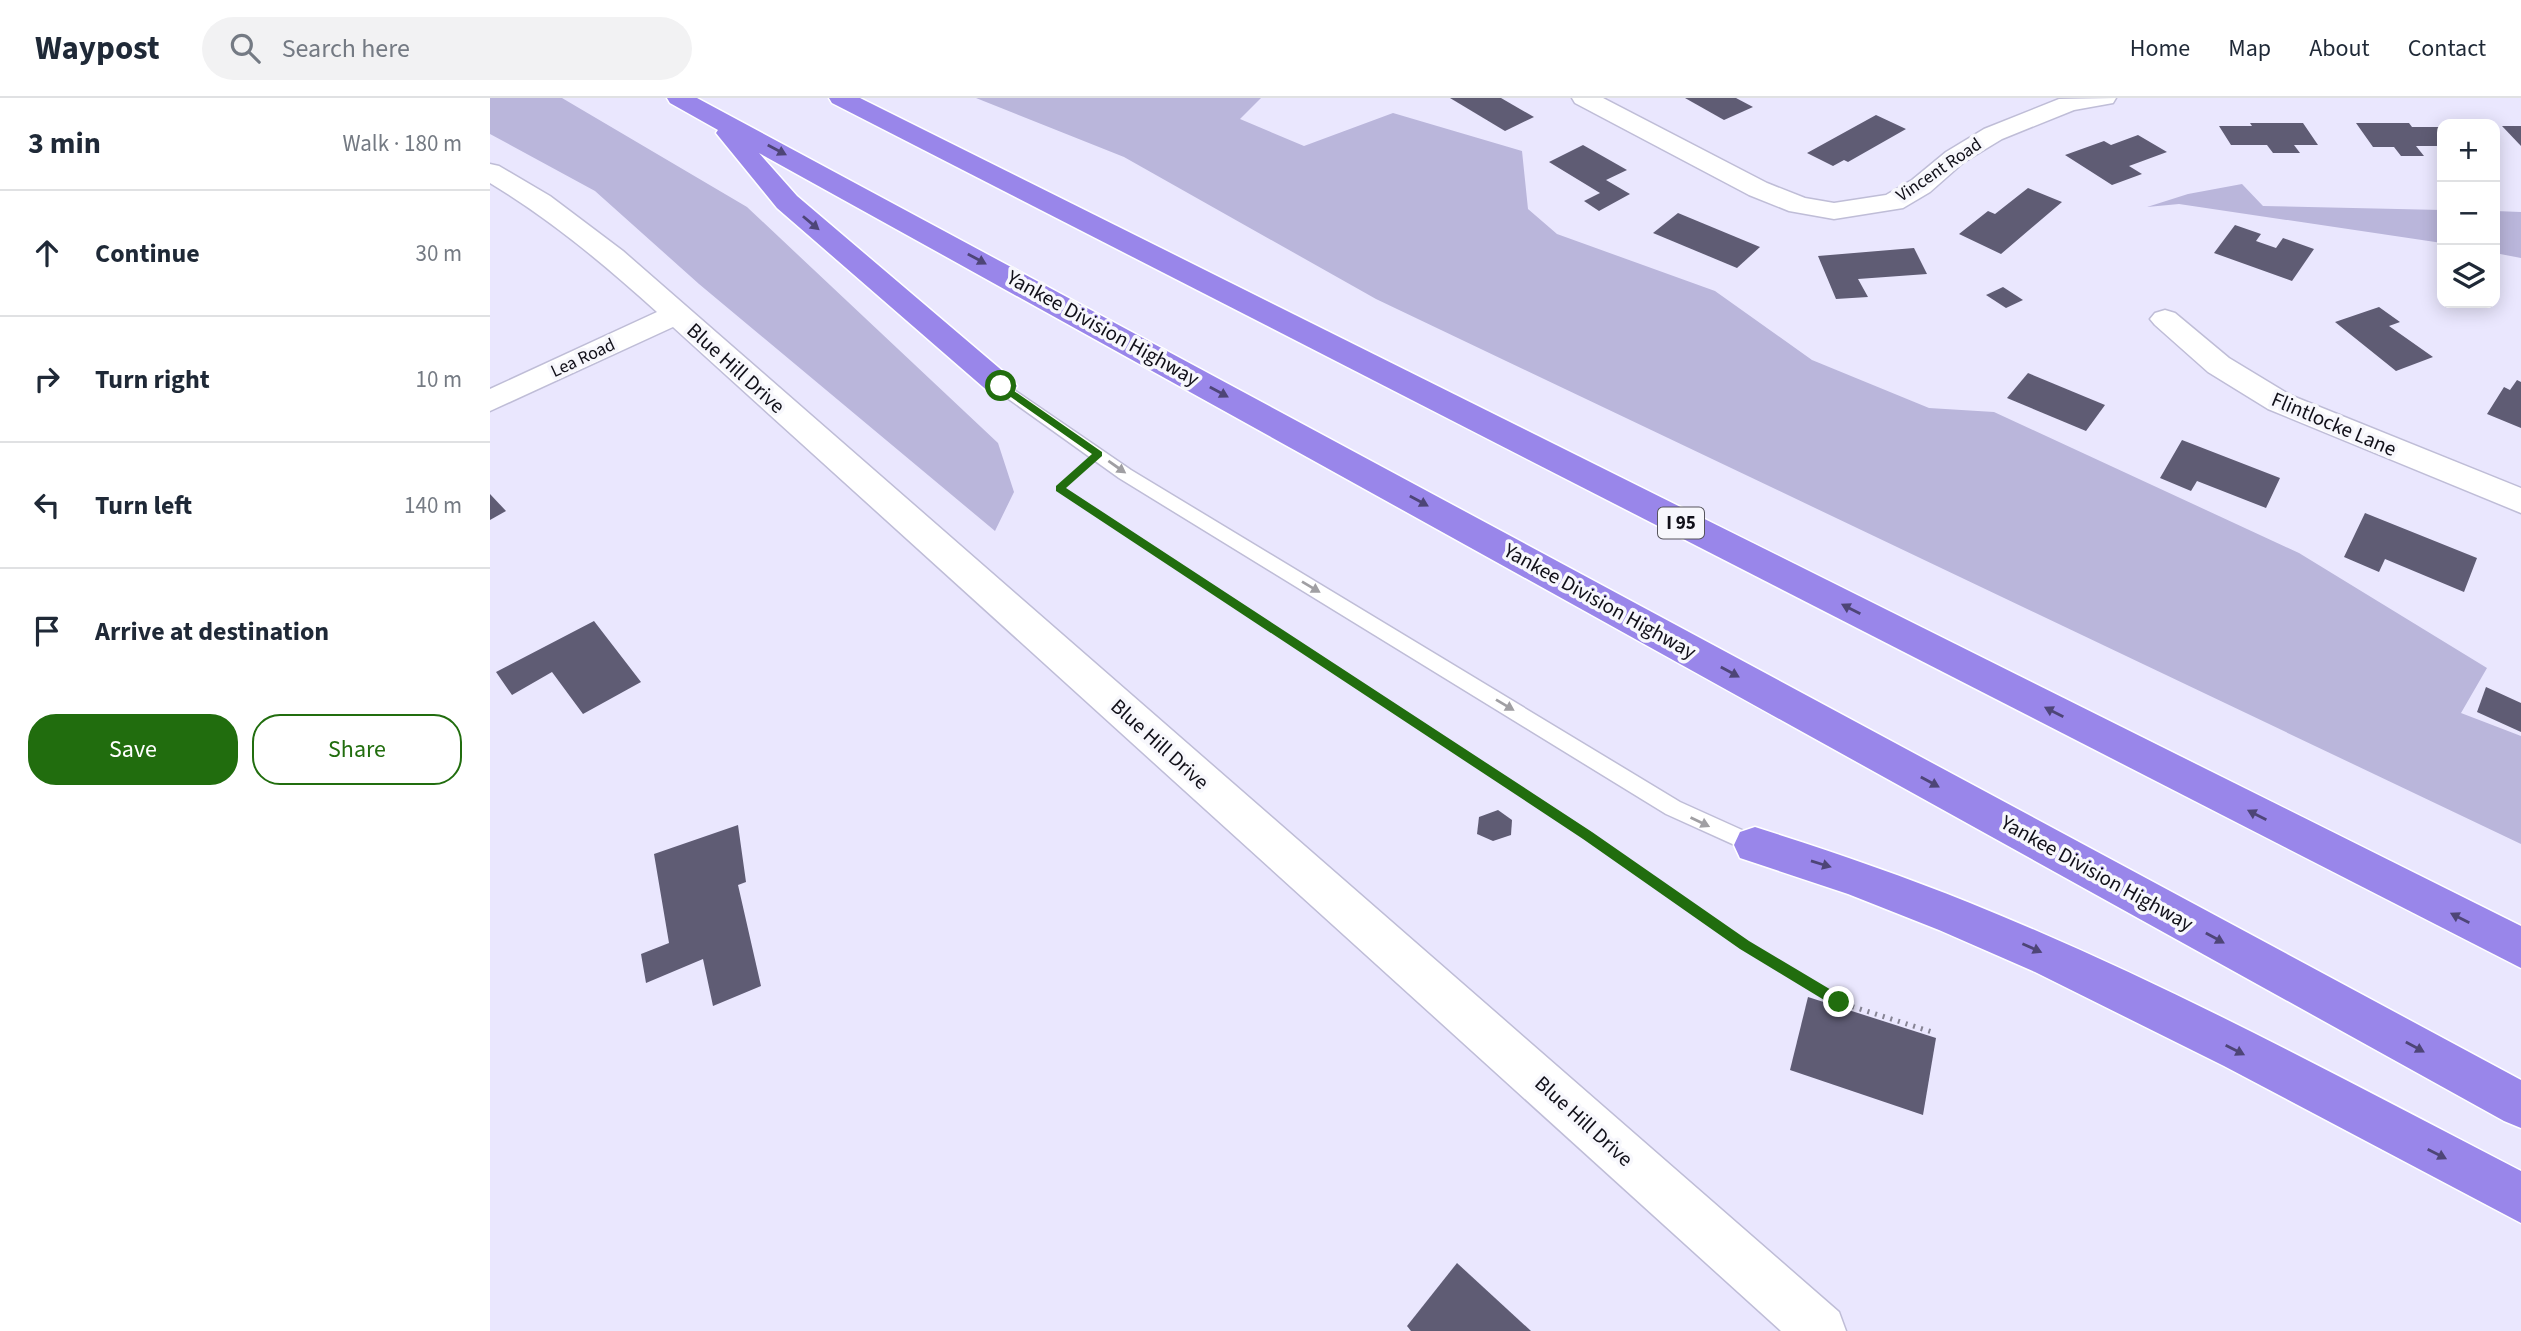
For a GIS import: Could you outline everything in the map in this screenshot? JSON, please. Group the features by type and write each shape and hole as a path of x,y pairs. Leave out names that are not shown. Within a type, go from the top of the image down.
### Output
{"highway":[{"name":"Yankee Division Highway","path":"679,98 2521,1105"},
{"name":"I 95","path":"841,98 2521,948"},
{"path":"717,118 787,202 1001,386"},
{"path":"1755,845 1887,887 2081,970 2521,1198"}],"street":[{"name":"Vincent Road","path":"1584,98 1758,190 1799,205 1834,211 1894,202 1921,186 1955,157 1993,134 2068,104 2104,98"},
{"name":"Blue Hill Drive","path":"490,172 540,202 592,241 676,314 1820,1331"},
{"name":"Lea Road","path":"490,401 676,314"},
{"name":"Flintlocke Lane","path":"2165,318 2200,353 2246,385 2279,402 2521,501"}],"lane":[{"path":"1001,386 1125,474 1672,808 1755,845"}],"path":[{"path":"1098,454 1059,489 1587,836 1745,945 1839,1002 1932,1032"}],"shaded area":[{"path":"490,98 562,98 747,207 998,443 1014,492 995,531 699,284 595,191 490,134"},
{"path":"976,98 1261,98 1240,119 1304,146 1393,113 1522,151 1528,209 1557,234 1715,291 1812,360 1929,408 1994,412 2299,553 2487,668 2461,713 2521,736 2521,844 1376,299 1124,157"},
{"path":"2242,184 2263,206 2437,210 2437,242 2179,204 2147,207 2188,194"},
{"path":"2500,211 2521,212 2521,258 2500,254"}],"building":[{"path":"1450,98 1501,98 1534,117 1505,131"},
{"path":"1685,98 1736,98 1753,107 1724,120"},
{"path":"1876,115 1906,129 1848,162 1844,160 1833,166 1807,153"},
{"path":"2250,123 2303,123 2318,145 2294,145 2300,153 2273,153 2267,145 2231,145 2219,126 2252,126"},
{"path":"2356,123 2409,123 2412,127 2437,127 2437,146 2416,146 2424,156 2401,156 2394,147 2373,147"},
{"path":"2502,126 2521,126 2521,146"},
{"path":"2138,135 2167,152 2129,166 2142,174 2112,185 2065,155 2104,141 2111,145"},
{"path":"1583,145 1627,170 1606,180 1630,194 1599,211 1584,201 1600,193 1549,162"},
{"path":"2028,188 2062,202 2001,254 1959,234 1988,211 1995,214"},
{"path":"1678,213 1760,247 1737,268 1653,233"},
{"path":"2235,225 2261,234 2256,241 2276,248 2283,238 2314,249 2292,281 2214,253"},
{"path":"1914,248 1927,274 1858,279 1868,297 1836,299 1818,256"},
{"path":"2003,287 2023,300 2006,308 1986,295"},
{"path":"2379,307 2400,322 2389,326 2433,357 2396,371 2335,322"},
{"path":"2028,373 2105,405 2086,431 2007,398"},
{"path":"2517,380 2521,382 2521,428 2487,414 2504,387 2510,390"},
{"path":"2182,440 2280,478 2266,508 2197,481 2191,491 2160,478"},
{"path":"490,494 506,511 490,520"},
{"path":"2365,513 2477,558 2464,592 2385,559 2379,572 2344,557"},
{"path":"594,621 641,682 583,714 552,672 512,695 496,672"},
{"path":"2486,687 2521,703 2521,732 2477,712"},
{"path":"1498,810 1512,820 1511,835 1493,841 1477,834 1479,817"},
{"path":"738,825 746,882 738,885 761,986 713,1006 703,959 646,983 641,954 669,943 654,854"},
{"path":"1808,997 1936,1038 1923,1115 1790,1070"},
{"path":"1457,1263 1531,1331 1411,1331 1407,1326"}],"route":[{"path":"1001,386 1098,454 1059,489 1587,836 1745,945 1839,1002"}]}
